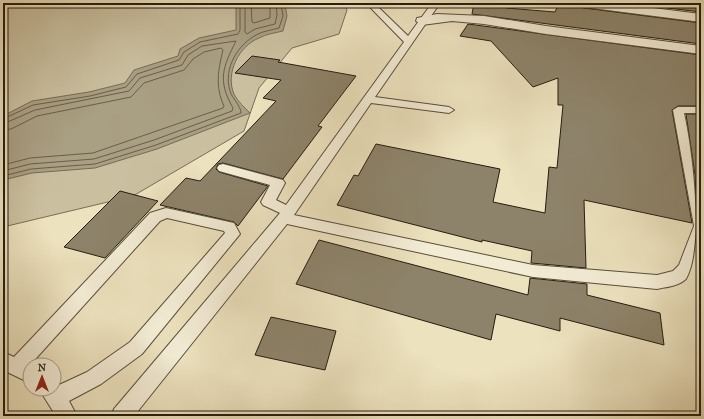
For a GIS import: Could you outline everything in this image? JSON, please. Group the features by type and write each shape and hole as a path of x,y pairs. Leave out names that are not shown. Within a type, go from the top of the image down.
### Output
{"street":[{"path":"584,3 610,23 701,50"},
{"path":"422,21 458,17 610,23 701,18"}],"lane":[{"path":"370,3 408,41"},
{"path":"121,416 286,215 436,3"},
{"path":"368,99 450,110"},
{"path":"223,168 278,183 268,202 286,215 533,271 657,282 670,280 679,276 686,268 701,226 678,110 701,110"},
{"path":"26,357 155,217 166,213 229,227 233,234 136,348 94,378 62,390"},
{"path":"55,397 67,416"}],"shaded area":[{"path":"3,3 344,3 347,10 339,34 292,48 259,88 244,131 133,196 3,227"}],"water":[{"path":"236,3 283,3 285,5 287,16 283,31 265,36 252,42 245,47 236,61 231,78 234,94 250,113 157,149 95,168 32,173 3,180 3,116 32,101 89,92 125,83 134,70 178,56 180,49 199,38 236,30"}],"building":[{"path":"474,3 506,6 506,8 555,12 559,3 584,8 701,23 701,44 472,14"},
{"path":"625,3 674,3 701,7 701,12"},
{"path":"468,24 701,55 701,106 678,106 672,110 692,223 584,200 586,268 531,263 532,251 482,240 482,242 337,205 354,175 358,176 376,144 500,169 493,202 545,213 549,167 557,168 563,105 558,105 558,78 533,87 491,41 460,36"},
{"path":"252,56 280,60 278,62 356,76 318,126 322,127 283,179 223,163 218,164 216,169 219,172 268,186 238,226 234,222 160,205 186,178 200,181 276,101 263,98 281,80 235,73"},
{"path":"686,114 701,114 701,225 697,224 695,175"},
{"path":"120,191 158,201 105,258 64,247"},
{"path":"319,240 528,295 530,278 587,284 587,295 660,313 664,345 560,318 560,331 496,314 491,340 296,284"},
{"path":"271,317 336,331 325,370 255,355"}]}
